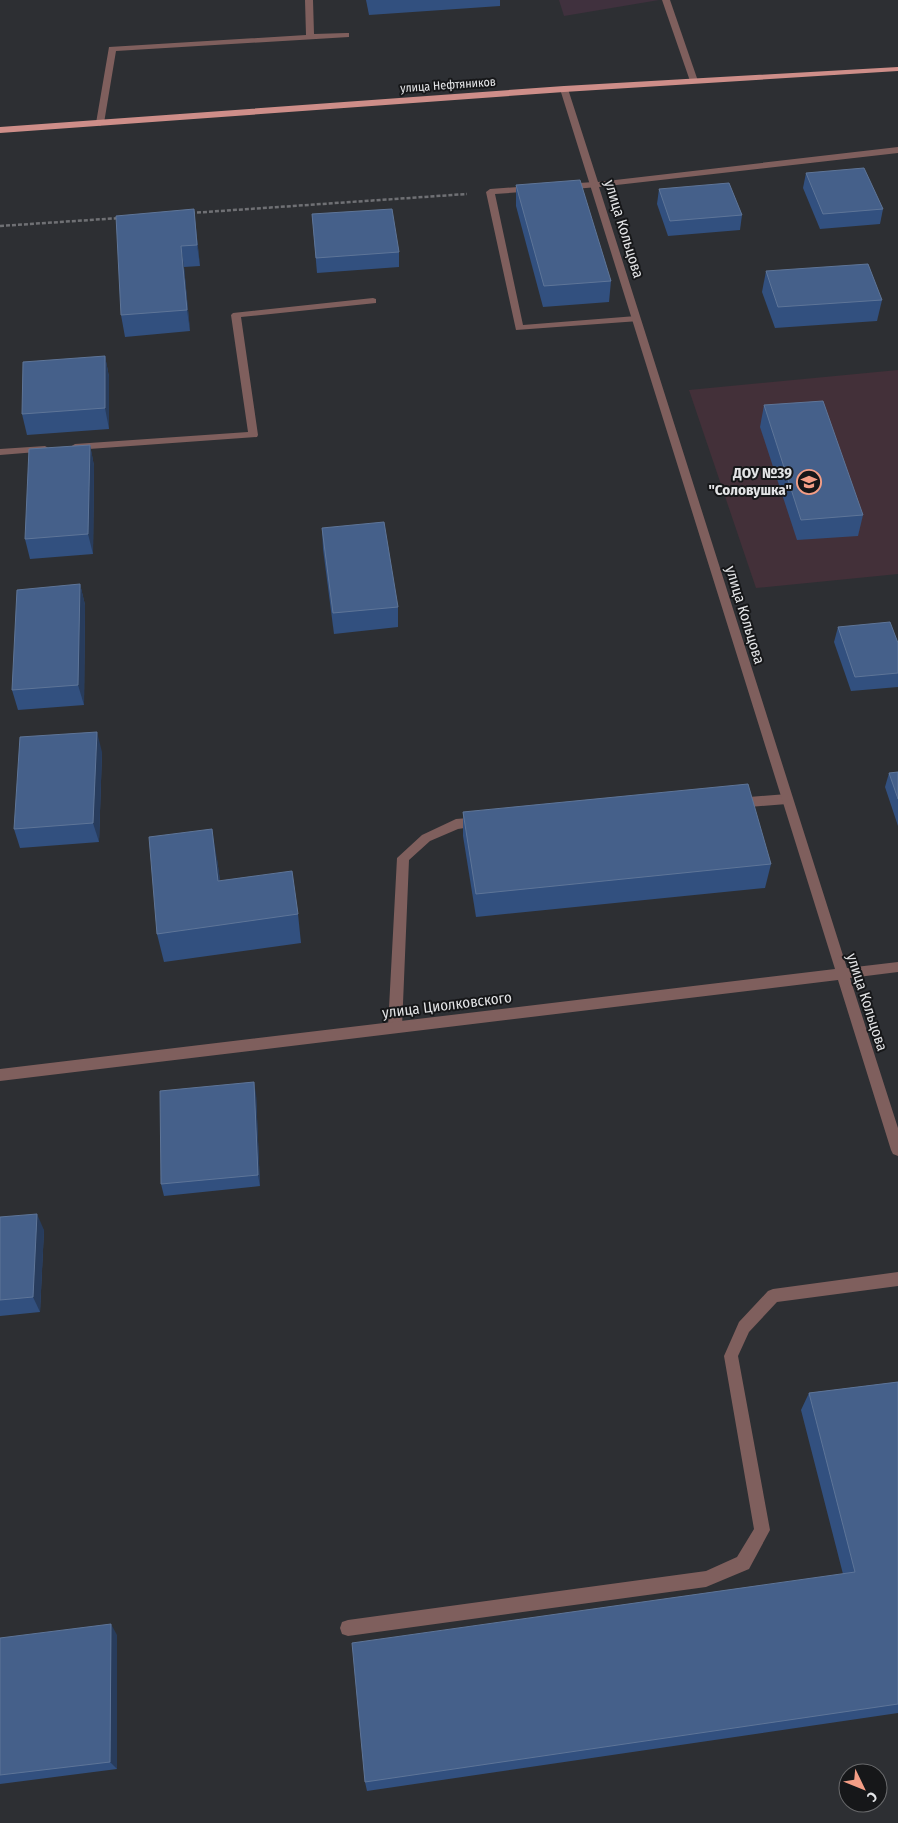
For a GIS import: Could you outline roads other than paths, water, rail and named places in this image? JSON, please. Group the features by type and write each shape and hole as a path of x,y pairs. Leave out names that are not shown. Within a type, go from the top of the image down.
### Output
{"main road":[{"name":"улица Нефтяников","path":"0,130 564,89 898,69"}],"street":[{"path":"309,0 310,37"},
{"path":"666,0 694,82"},
{"path":"100,123 112,49 346,35"},
{"name":"улица Кольцова","path":"564,89 898,1150"},
{"path":"556,188 898,150"},
{"path":"537,189 490,192 519,328 636,319"},
{"path":"0,452 253,435 236,316 373,301"},
{"path":"728,803 787,799"},
{"path":"395,1027 403,858 426,838 456,824 495,821"},
{"name":"улица Циолковского","path":"0,1075 898,967"},
{"path":"348,1628 706,1579 743,1563 762,1530 731,1356 744,1327 774,1296 898,1279"}],"place":[{"name":"ДОУ №39 \"Соловушка\"","path":"809,482"}]}
